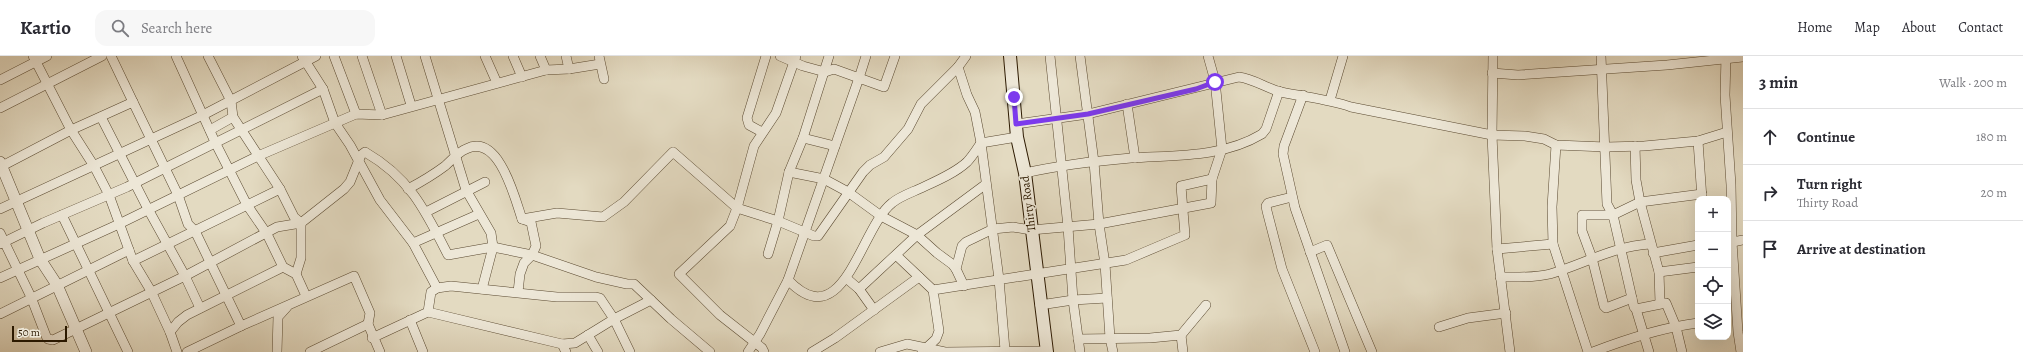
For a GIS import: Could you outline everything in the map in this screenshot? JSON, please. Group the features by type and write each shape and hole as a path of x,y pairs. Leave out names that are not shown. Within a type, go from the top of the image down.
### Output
{"main road":[{"name":"Thirty Road","path":"1010,56 1017,137 1025,173 1031,230 1038,275 1040,305 1047,352"}],"street":[{"path":"0,80 35,59 47,56"},
{"path":"0,108 102,56"},
{"path":"111,56 166,168 178,195 188,224 195,231 209,263 227,295 241,326"},
{"path":"176,56 215,142 247,205 266,234 283,267 296,274 306,296"},
{"path":"208,56 231,101 233,117 280,189 294,217 301,224 301,258 296,274"},
{"path":"0,209 203,115 231,101 304,59 316,56"},
{"path":"334,56 356,114"},
{"path":"362,56 382,115"},
{"path":"396,56 411,105"},
{"path":"425,56 466,190 491,233 493,247 482,289"},
{"path":"485,56 497,83"},
{"path":"513,56 522,77"},
{"path":"540,56 546,70"},
{"path":"566,56 569,69"},
{"path":"762,132 749,125 747,118 766,56"},
{"path":"780,56 795,59 825,72 834,69 884,88 895,56"},
{"path":"768,254 778,221 789,172 803,138 829,56"},
{"path":"748,352 755,343 788,280 866,56"},
{"path":"522,219 557,213 603,216 624,202 674,152 737,208 778,221 814,236 821,233 848,192 870,165 884,157 908,129 922,104 958,67 966,56"},
{"path":"1050,56 1068,227 1073,300 1080,352"},
{"path":"1080,56 1094,162 1099,224 1105,264 1110,338 1113,352"},
{"path":"956,269 962,246 966,242 993,228 1013,227 1031,230 1099,224 1183,210 1211,203 1212,179 1222,149 1215,82 1208,56"},
{"path":"1330,100 1343,56"},
{"path":"1493,56 1492,135 1497,249 1510,352"},
{"path":"1602,56 1607,204 1613,215 1634,307 1636,309 1649,352"},
{"path":"1492,73 1518,75 1602,70 1743,57"},
{"path":"1726,58 1724,95 1731,185 1730,232"},
{"path":"35,59 71,130 94,166 109,195 133,261 151,291 170,332 177,352"},
{"path":"304,59 323,89 335,123 350,145 380,200 413,243 437,288"},
{"path":"764,352 720,315 679,274 730,226 737,208 754,146 776,113 795,59"},
{"path":"0,278 119,224 258,156 356,114 382,115 411,105 439,99 546,70 569,69 600,60 604,79"},
{"path":"958,67 967,95 975,112 981,143 999,279 1005,350"},
{"path":"1016,124 1088,114 1196,89 1215,82 1239,77 1258,82 1280,91 1330,100 1351,107 1492,135 1525,136 1544,139 1556,145 1606,147 1635,146 1698,141 1727,132"},
{"path":"2,243 27,230 136,183 323,89"},
{"path":"1025,173 1061,166 1094,162 1214,152 1255,138 1262,134 1266,129 1280,91"},
{"path":"1303,95 1283,150 1292,197 1345,352"},
{"path":"86,352 57,285 40,259 1,165 71,130 133,102"},
{"path":"1127,104 1135,158"},
{"path":"102,117 148,209 185,276 200,308"},
{"path":"210,130 233,117"},
{"path":"788,280 796,288 806,294 822,297 837,290 846,278 881,216 892,202 963,165 981,143 1017,137"},
{"path":"803,138 835,146"},
{"path":"1698,141 1702,196"},
{"path":"1556,145 1552,207 1553,244 1588,352"},
{"path":"408,189 433,175 462,151 471,146 487,150 497,158 503,166 522,219"},
{"path":"1635,146 1636,180 1652,253 1659,272 1660,303"},
{"path":"0,233 2,243 31,298 48,339 53,340 151,291 185,276 277,227 301,224 344,189 350,182 361,155 365,152 374,156 395,173 408,189 426,212 448,255 493,247 532,254 596,278 634,284 710,352"},
{"path":"789,172 824,179 848,192 881,216 917,235 952,264 964,286"},
{"path":"934,290 999,279 1038,275 1070,268 1126,260 1186,235 1181,186 1212,179"},
{"path":"426,212 466,190 485,182"},
{"path":"859,289 917,235 986,184"},
{"path":"133,261 280,189"},
{"path":"1292,197 1268,203 1266,206 1282,269 1315,352"},
{"path":"1632,298 1605,307 1592,258 1582,231 1582,214 1613,215 1640,202 1695,197"},
{"path":"413,243 479,214"},
{"path":"62,215 128,352"},
{"path":"518,292 522,269 536,246 531,222 522,219"},
{"path":"1731,243 1743,240"},
{"path":"1497,249 1553,244"},
{"path":"1500,277 1540,276 1620,249 1650,244"},
{"path":"1310,252 1327,245 1372,352"},
{"path":"1652,253 1695,246"},
{"path":"0,314 129,250"},
{"path":"896,255 934,290 939,331 936,339 924,349"},
{"path":"170,332 181,318 283,267"},
{"path":"1659,272 1695,267"},
{"path":"1731,268 1732,316 1741,352"},
{"path":"187,352 241,326 290,305 306,296 354,276 370,312 368,324 372,338 380,352"},
{"path":"812,352 919,277"},
{"path":"846,278 859,289 874,310"},
{"path":"428,312 431,292 437,288 451,286 557,297 596,297 600,298 614,318 630,352"},
{"path":"1040,305 1073,300 1107,298"},
{"path":"372,338 428,312 564,348 575,343 614,318 651,300"},
{"path":"1636,309 1664,302 1667,304 1676,327 1682,352"},
{"path":"277,352 278,317 290,305"},
{"path":"1078,339 1150,338 1180,335 1206,305"},
{"path":"1439,327 1468,318 1506,313"},
{"path":"410,320 423,352"},
{"path":"316,351 368,324"},
{"path":"1593,352 1613,348 1645,336 1676,327 1695,324"},
{"path":"588,334 598,352"},
{"path":"1180,335 1183,352"},
{"path":"884,351 903,344 945,352 1005,350 1047,352"}],"route":[{"path":"1014,97 1016,124 1088,114 1196,89 1215,82"}]}
